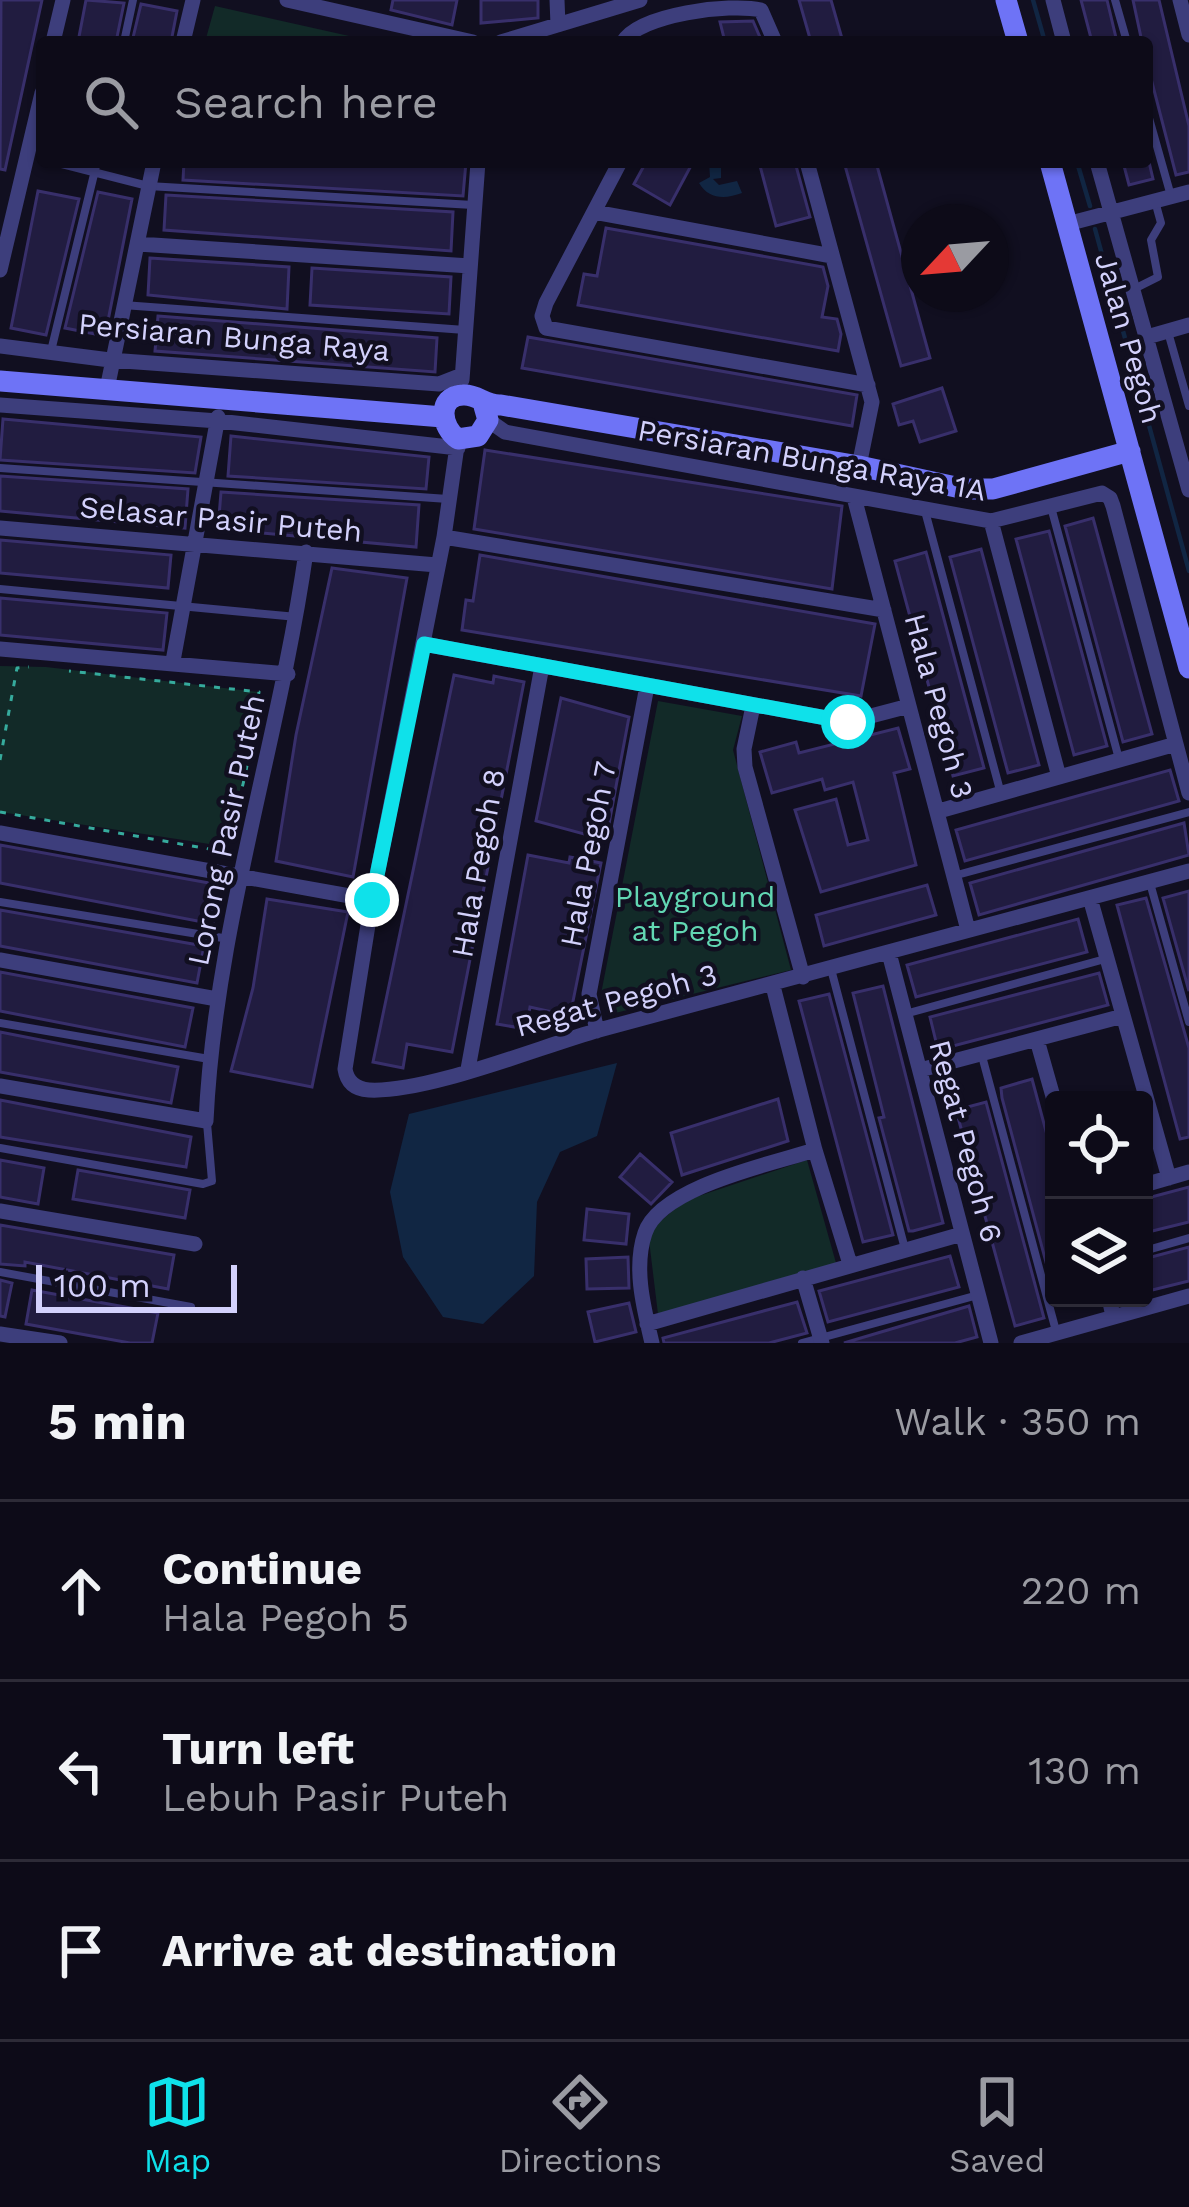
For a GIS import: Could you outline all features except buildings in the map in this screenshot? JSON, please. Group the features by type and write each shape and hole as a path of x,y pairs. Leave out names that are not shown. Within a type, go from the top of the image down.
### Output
{"street":[{"path":"54,36 63,0"},
{"path":"184,36 193,0"},
{"path":"287,0 446,36"},
{"path":"557,0 558,25"},
{"path":"521,36 640,0"},
{"path":"1006,0 1016,36"},
{"path":"1053,0 1062,36"},
{"path":"1180,0 1189,34"},
{"path":"628,36 674,15 739,8 761,10 773,36"},
{"path":"0,270 5,233 35,157"},
{"path":"107,389 152,168"},
{"path":"0,833 372,900 450,500 458,444 443,416 462,385 478,168"},
{"path":"617,168 546,303 542,316 546,328 868,386"},
{"path":"809,168 872,402 859,466"},
{"name":"Jalan Pegoh","path":"1052,168 1189,668"},
{"name":"Jalan Pegoh","path":"1098,168 1189,490"},
{"path":"1066,224 1178,196"},
{"path":"594,212 832,256"},
{"path":"138,244 470,266"},
{"path":"1148,337 1189,325"},
{"name":"Persiaran Bunga Raya","path":"0,346 110,360 462,385"},
{"name":"Persiaran Bunga Raya","path":"0,381 107,389 219,410 443,416"},
{"path":"462,385 492,419"},
{"path":"0,405 219,410 458,444 478,436 501,405 965,488 993,489 1130,451"},
{"path":"173,662 219,410"},
{"name":"Persiaran Bunga Raya 1A","path":"492,419 854,497 991,521 1102,493 1110,498 1189,793"},
{"path":"1096,460 1122,423"},
{"path":"1096,460 1123,472 1140,489"},
{"name":"Hala Pegoh 3","path":"854,497 968,930"},
{"path":"991,521 1059,778"},
{"name":"Selasar Pasir Puteh","path":"0,528 437,566"},
{"path":"444,537 884,610"},
{"name":"Lorong Pasir Puteh","path":"206,1120 217,999 287,674 306,552"},
{"path":"424,644 848,722 909,706"},
{"path":"1,668 1,649 287,674"},
{"name":"Hala Pegoh 8","path":"468,1069 542,666"},
{"name":"Hala Pegoh 7","path":"598,1031 589,994 647,686"},
{"path":"753,706 745,767 803,977"},
{"path":"940,811 1176,744"},
{"name":"Regat Pegoh 3","path":"372,900 345,1069 352,1084 370,1090 413,1084 1189,872"},
{"path":"1090,898 1168,1178"},
{"name":"Regat Pegoh 6","path":"889,953 992,1343"},
{"path":"0,960 217,999"},
{"path":"773,986 814,1150 850,1264"},
{"path":"920,1070 1123,1016"},
{"path":"1037,1040 1051,1091"},
{"path":"0,1086 206,1120"},
{"path":"652,1343 640,1261 645,1229 682,1194 814,1150"},
{"path":"1153,1182 1189,1172"},
{"path":"0,1210 195,1244"},
{"path":"647,1324 962,1234"},
{"path":"803,1277 822,1341"},
{"path":"1153,1301 1189,1296"},
{"path":"1021,1343 1111,1307"},
{"path":"8,1338 60,1343"}],"lane":[{"path":"125,36 133,0"},
{"path":"1115,0 1125,36"},
{"path":"1132,289 1158,278 1151,244 1178,196 1153,127"},
{"path":"51,352 96,168"},
{"path":"99,168 148,186 475,205"},
{"path":"122,305 465,330"},
{"path":"1168,331 1189,406"},
{"path":"0,468 450,500"},
{"path":"1050,505 1119,760"},
{"path":"925,511 1001,795"},
{"path":"0,589 297,617"},
{"path":"955,876 1189,812"},
{"path":"1150,882 1189,1022"},
{"path":"0,902 230,940"},
{"path":"904,1014 1107,958"},
{"path":"831,969 905,1250"},
{"path":"0,1023 209,1059"},
{"path":"982,1055 1056,1332"},
{"path":"0,1148 203,1184 212,1181 206,1120"},
{"path":"1153,1248 1189,1238"},
{"path":"0,1272 191,1306"},
{"path":"802,1343 978,1295"}],"path":[{"path":"0,760 17,668 34,667"},
{"path":"0,812 209,849 221,842 235,813 259,692 66,670"}],"green space":[{"path":"215,6 349,36 207,36"},
{"path":"0,666 259,692 229,847 0,812"},
{"name":"Playground at Pegoh","path":"658,701 742,716 733,750 791,970 607,1015 601,994"},
{"path":"807,1160 836,1263 658,1314 648,1232 684,1201"}],"water":[{"path":"709,168 721,168 721,178 713,179 719,185 737,181 742,193 718,197 708,193 699,183 710,177"},
{"path":"617,1063 597,1136 560,1152 537,1202 534,1276 483,1324 443,1317 403,1257 390,1192 409,1114"}],"waterway":[{"path":"1033,0 1043,36"},
{"path":"1079,168 1090,206"},
{"path":"1095,229 1189,571"}],"route":[{"path":"372,900 424,644 848,722"}]}
